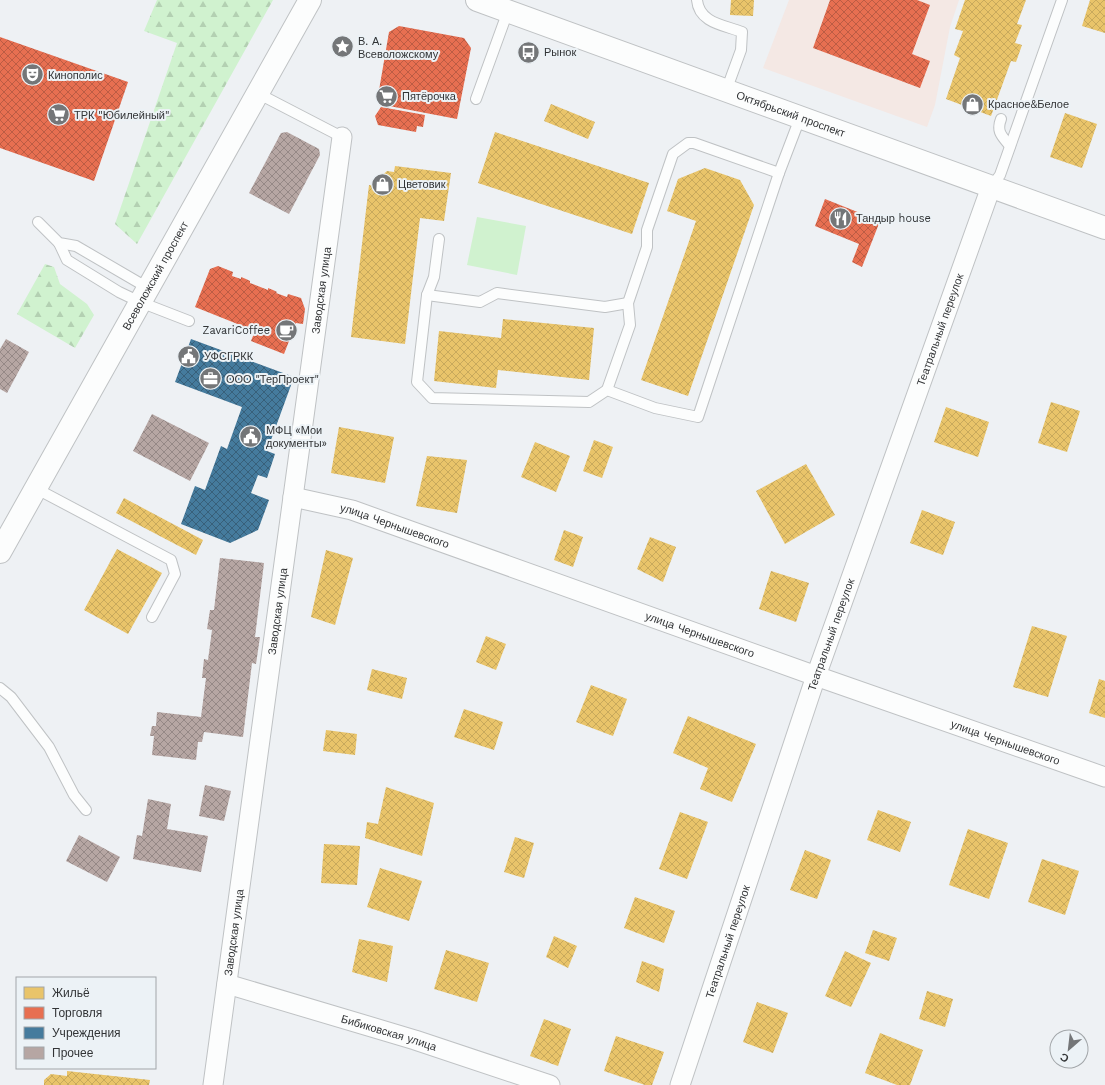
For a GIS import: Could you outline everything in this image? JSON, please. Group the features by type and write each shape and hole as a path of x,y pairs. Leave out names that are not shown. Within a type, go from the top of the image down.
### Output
{"street":[{"name":"Всеволожский проспект","path":"0,552 259,94 310,0"},
{"name":"Октябрьский проспект","path":"477,0 1105,228"},
{"name":"Заводская улица","path":"213,1085 342,137"},
{"name":"Театральный переулок","path":"680,1085 816,676 991,187"},
{"name":"улица Чернышевского","path":"293,497 352,510 816,676 1105,777"},
{"name":"Бибиковская улица","path":"227,984 415,1040 550,1085"}],"lane":[{"path":"697,0 698,8 706,19 742,32 741,50 726,91"},
{"path":"991,187 1000,175 1062,0"},
{"path":"476,98 508,11"},
{"path":"259,94 342,137"},
{"path":"607,390 655,408 698,417 779,173 800,118"},
{"path":"1001,119 998,126 1000,133 1010,146"},
{"path":"439,239 434,277 427,295 417,382 432,398 589,402 607,390 630,325 628,303 647,247 647,230 673,154 688,142 694,142 779,173"},
{"path":"38,222 60,243 67,260 120,292 144,295"},
{"path":"60,243 76,246 144,295 190,321"},
{"path":"427,295 480,302 497,293 605,307 628,303"},
{"path":"36,488 170,560 175,574 152,617"},
{"path":"0,688 10,697 49,747 74,795 86,810"}],"shaded area":[{"path":"789,0 959,0 950,27 935,105 927,127 763,68"}],"green space":[{"path":"157,0 273,0 137,244 115,224 177,43 144,31"},
{"path":"477,217 526,226 517,275 467,265"},
{"path":"45,264 54,267 60,284 87,304 94,315 75,348 17,314"}],"building: Жильё":[{"path":"731,0 754,0 753,16 730,15"},
{"path":"965,0 1026,0 1017,24 1022,25 1015,43 1022,45 1016,62 1011,61 991,116 946,99 960,58 954,55 963,31 955,29"},
{"path":"1090,0 1105,0 1105,33 1082,26"},
{"path":"551,104 595,122 588,139 544,121"},
{"path":"1065,113 1097,124 1082,168 1050,157"},
{"path":"495,132 649,183 632,234 478,183"},
{"path":"395,166 451,173 444,221 420,218 405,344 351,337 369,185 376,186 377,180 387,171 394,172"},
{"path":"705,168 740,180 754,205 688,396 641,380 696,221 667,211 678,179"},
{"path":"503,319 594,328 589,380 498,370 496,388 434,381 439,331 501,338"},
{"path":"1051,402 1080,411 1067,452 1038,443"},
{"path":"946,407 989,422 978,457 934,442"},
{"path":"339,427 394,437 385,483 331,473"},
{"path":"594,440 613,447 602,478 583,471"},
{"path":"535,442 570,456 556,492 521,477"},
{"path":"427,456 467,460 457,513 416,506"},
{"path":"806,464 835,515 785,544 756,491"},
{"path":"124,498 203,540 196,555 116,513"},
{"path":"922,510 955,522 943,555 910,543"},
{"path":"564,530 583,537 573,567 554,560"},
{"path":"650,537 676,547 663,582 637,569"},
{"path":"117,549 162,573 128,634 84,610"},
{"path":"326,550 353,558 335,625 311,617"},
{"path":"771,571 809,583 796,622 759,609"},
{"path":"1032,626 1067,636 1048,697 1013,687"},
{"path":"486,636 506,644 496,670 476,662"},
{"path":"372,669 407,678 402,699 367,690"},
{"path":"1099,679 1105,681 1105,718 1089,713"},
{"path":"591,685 627,699 613,736 576,722"},
{"path":"464,709 503,722 494,750 454,737"},
{"path":"688,716 756,744 732,802 700,789 708,768 673,753"},
{"path":"326,730 357,734 355,755 323,751"},
{"path":"386,787 434,803 422,856 365,838 367,822 378,824"},
{"path":"878,810 911,822 900,852 867,840"},
{"path":"680,812 708,822 687,879 659,869"},
{"path":"968,829 1008,843 989,899 949,885"},
{"path":"515,837 534,843 524,878 504,872"},
{"path":"324,844 360,846 357,885 321,883"},
{"path":"805,850 831,860 817,899 790,890"},
{"path":"1042,859 1079,871 1065,915 1028,902"},
{"path":"380,868 422,881 409,921 367,907"},
{"path":"635,897 675,911 664,943 624,928"},
{"path":"873,930 897,938 889,961 865,953"},
{"path":"554,936 577,946 568,968 546,957"},
{"path":"359,939 393,946 387,982 352,972"},
{"path":"446,950 489,963 477,1002 434,989"},
{"path":"845,951 871,963 851,1007 825,996"},
{"path":"642,961 664,969 659,992 636,982"},
{"path":"927,991 953,999 945,1027 919,1019"},
{"path":"757,1002 788,1013 773,1053 743,1042"},
{"path":"544,1019 571,1029 558,1066 530,1056"},
{"path":"880,1033 923,1050 910,1085 897,1085 865,1073"},
{"path":"616,1036 664,1052 652,1085 645,1085 604,1071"},
{"path":"67,1071 150,1080 149,1085 44,1085 44,1080 51,1074 67,1076"}],"building: Торговля":[{"path":"830,0 917,0 930,5 912,54 930,61 920,88 813,48"},
{"path":"399,26 464,38 471,48 457,119 384,105 378,96 389,32"},
{"name":"ТРК \"Юбилейный\"","path":"0,37 128,82 94,181 0,148"},
{"path":"381,107 425,115 423,127 417,126 416,132 378,125 375,116"},
{"path":"825,199 880,221 862,267 852,262 859,244 815,226"},
{"path":"218,266 233,272 232,276 241,279 241,277 250,281 250,283 268,290 268,288 287,297 288,294 301,298 305,309 303,324 296,323 284,354 251,341 255,331 195,307 210,269"}],"building: Учреждения":[{"path":"191,339 294,377 267,451 275,454 267,478 258,475 251,493 269,500 258,530 230,543 181,524 195,486 205,490 221,446 227,449 242,407 175,382"}],"building: Прочее":[{"path":"287,132 319,149 320,155 289,214 249,193 281,133"},
{"path":"6,339 29,352 7,393 0,389 0,349"},
{"path":"152,414 209,443 190,481 133,451"},
{"path":"220,558 264,563 255,637 260,637 256,664 252,663 243,737 204,732 202,742 198,742 196,760 152,755 154,736 150,736 152,726 156,726 157,712 201,717 206,678 202,678 204,659 208,660 212,630 207,629 210,610 214,610"},
{"path":"205,785 231,791 224,821 199,816"},
{"path":"148,799 171,804 167,829 208,836 201,872 133,859 137,835 142,836"},
{"path":"79,835 120,857 107,882 66,861"}],"place":[{"name":"В. А. Всеволожскому","path":"342,47"},
{"name":"Рынок","path":"528,52"},
{"name":"Кинополис","path":"32,75"},
{"name":"Пятёрочка","path":"387,96"},
{"name":"Красное&Белое","path":"972,104"},
{"name":"ТРК \"Юбилейный\"","path":"58,115"},
{"name":"Цветовик","path":"383,184"},
{"name":"Тандыр house","path":"840,218"},
{"name":"ZavariCoffee","path":"286,330"},
{"name":"УФСГРКК","path":"189,356"},
{"name":"ООО \"ТерПроект\"","path":"211,379"},
{"name":"МФЦ «Мои документы»","path":"251,436"}]}
